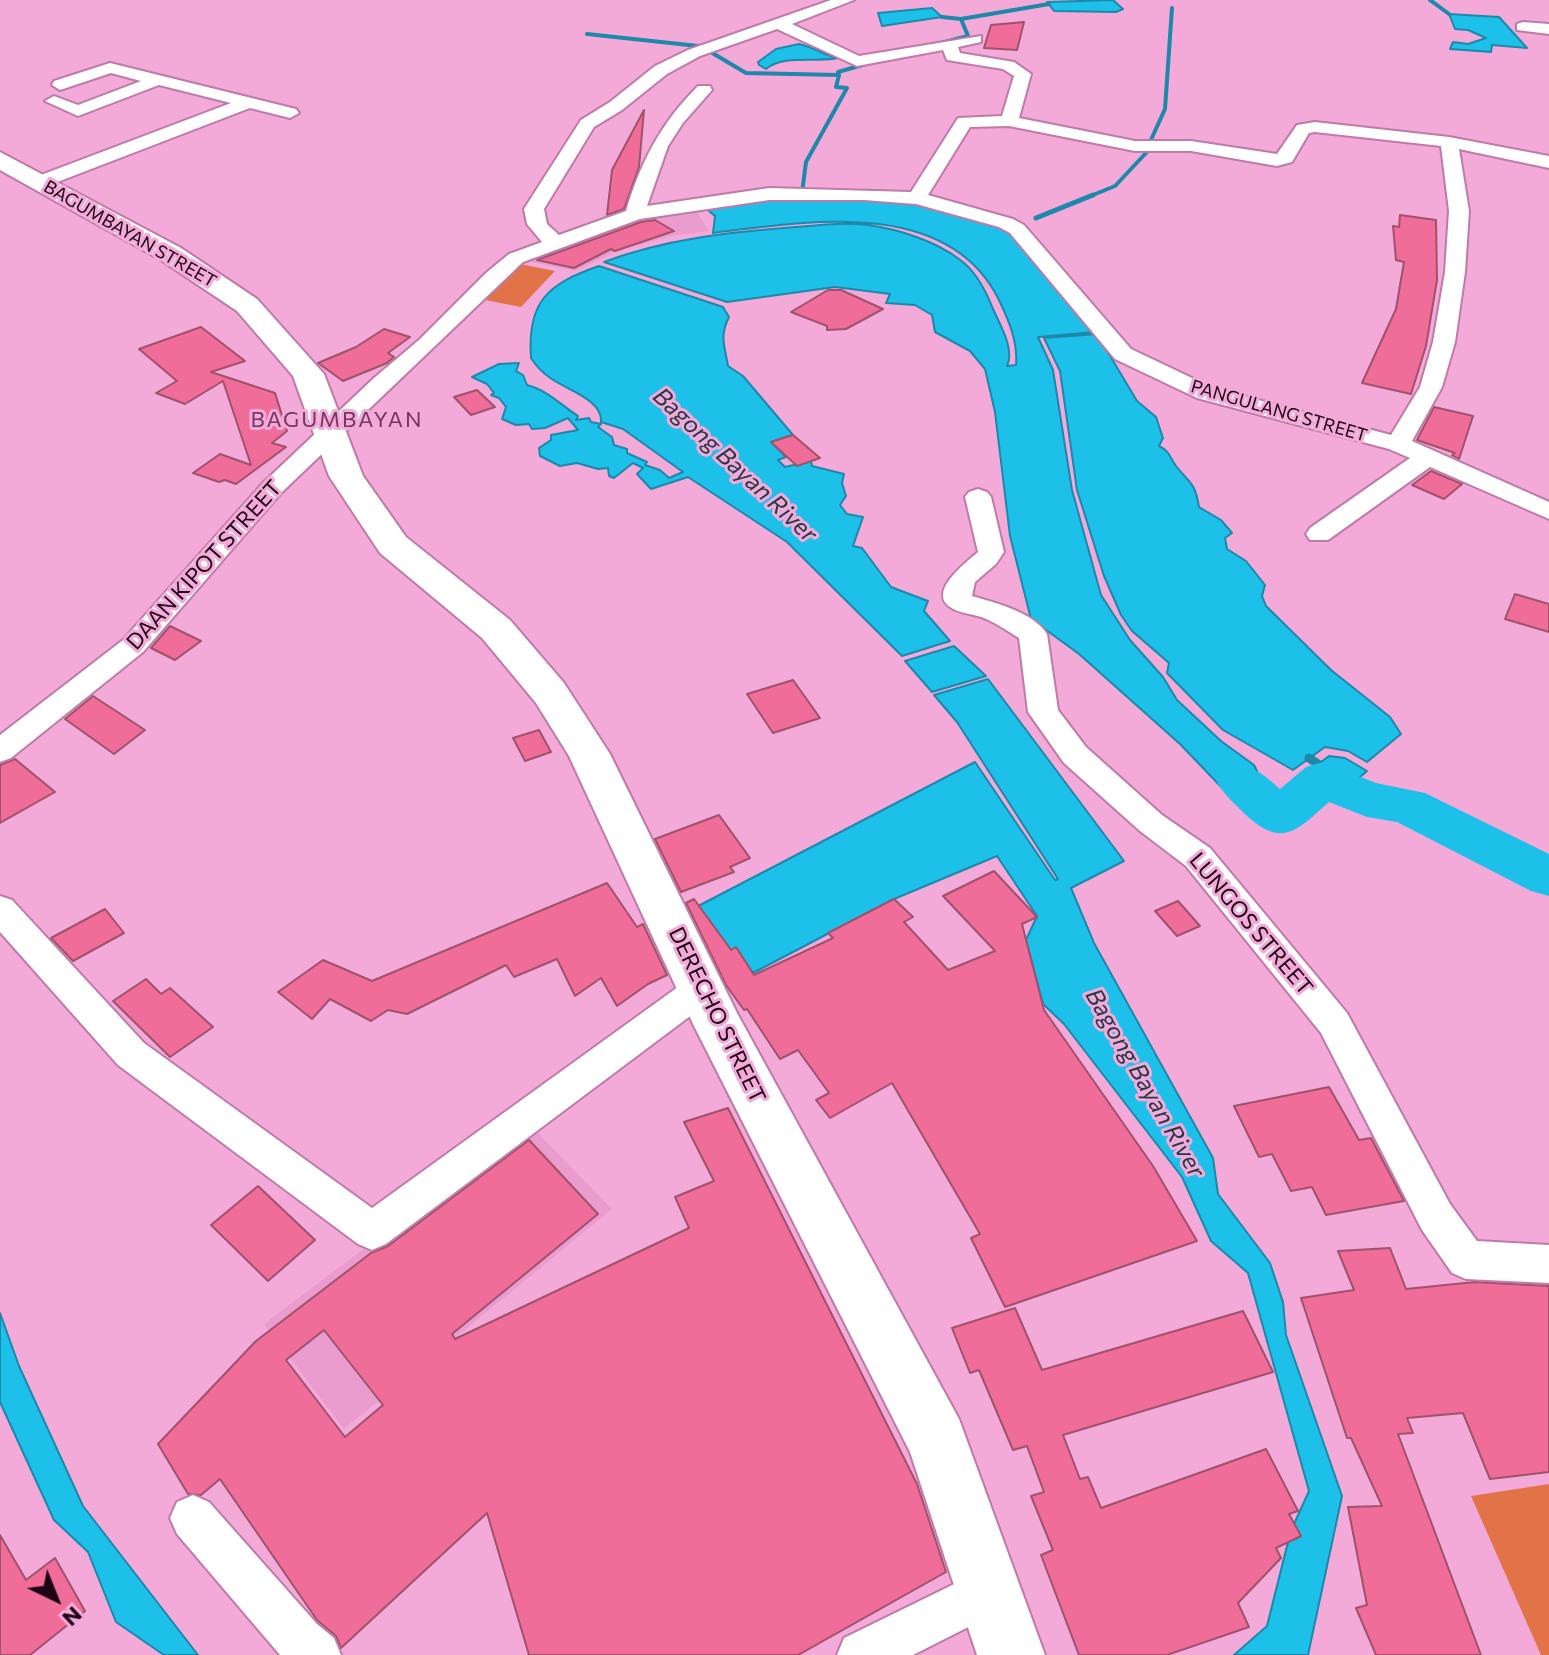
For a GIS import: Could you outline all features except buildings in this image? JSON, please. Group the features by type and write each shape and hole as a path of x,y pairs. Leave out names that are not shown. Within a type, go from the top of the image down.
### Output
{"main road":[{"name":"BAGUMBAYAN STREET","path":"0,160 171,254 247,305 308,374 329,436"},
{"name":"DERECHO STREET","path":"329,436 346,476 393,545 496,629 550,693 589,754 701,989 937,1441 1011,1655"}],"street":[{"path":"555,242 540,232 534,209 587,124 680,59 779,24 826,3 846,0"},
{"path":"779,24 857,61 975,39"},
{"path":"1523,27 1549,29"},
{"path":"950,46 953,57 1008,65 1023,74 1009,121"},
{"path":"160,79 78,111 57,93 110,68 160,79 290,113"},
{"path":"635,214 650,160 687,107 704,90"},
{"path":"40,182 248,103"},
{"path":"917,198 964,122 1009,121 1135,146 1191,146 1277,160 1286,158 1303,129 1309,127 1449,142 1549,162"},
{"path":"1398,444 1431,387 1444,342 1455,272 1459,211 1449,142"},
{"name":"PANGULANG STREET","path":"329,436 516,258 635,214 697,202 769,194 864,194 917,198 1006,223 1017,229 1123,354 1145,367 1205,393 1398,444 1549,511"},
{"name":"DAAN KIPOT STREET","path":"0,751 133,646 253,507 329,436"},
{"path":"1319,534 1428,457"},
{"name":"LUNGOS STREET","path":"978,497 991,552 988,558 971,567 960,585 959,601 995,612 1033,634 1043,712 1075,755 1151,823 1198,857 1334,1023 1436,1217 1466,1260 1549,1264"},
{"path":"0,909 131,1054 372,1231 701,989"},
{"path":"193,1518 300,1641 317,1655"},
{"path":"861,1655 989,1591"}],"shaded area":[{"path":"693,205 709,231 672,236 620,250 575,271 521,260 632,218"},
{"path":"520,264 555,271 521,307 485,300"},
{"path":"529,1124 612,1209 344,1429 264,1324"},
{"path":"1549,1484 1549,1655 1541,1655 1471,1496"}],"water":[{"path":"1113,0 1123,9 1116,12 1054,11 1047,2"},
{"path":"932,8 942,17 882,26 878,13"},
{"path":"1449,14 1499,17 1527,48 1492,45 1491,52 1450,49 1453,42 1468,44 1486,38 1468,30 1455,29"},
{"path":"799,44 838,58 791,60 766,69 759,65 758,62 776,49"},
{"path":"870,196 933,205 1012,227 1095,332 1038,337 1053,370 1072,490 1101,595 1130,640 1163,677 1177,700 1221,741 1254,765 1274,806 1293,805 1304,819 1285,825 1251,799 1226,792 1180,744 1079,654 1031,619 1010,536 995,412 985,369 970,351 935,332 932,315 915,305 886,303 890,294 835,287 727,302 604,262 674,242 746,231 841,224 892,229 939,247 970,269 983,288 1006,337 1009,352 1007,366 1016,365 1014,340 999,300 976,267 946,244 911,230 872,223 791,224 713,233 715,216 709,211 709,202"},
{"path":"599,266 723,307 729,317 723,336 728,366 743,376 793,435 771,442 786,457 778,460 785,467 811,461 812,466 844,474 842,483 846,496 840,505 847,514 863,517 853,546 862,548 891,587 928,601 924,611 950,641 902,656 787,542 688,477 651,489 637,474 643,468 633,463 614,478 609,476 608,468 598,469 577,463 560,466 540,456 539,448 551,440 551,435 578,430 568,418 545,428 532,429 529,424 516,425 502,419 506,407 499,398 491,395 494,393 487,384 472,377 499,364 519,363 516,371 523,375 527,385 554,398 578,416 576,420 589,418 591,422 601,424 598,427 612,437 614,445 627,449 627,453 647,462 645,465 660,470 669,478 683,472 623,429 601,422 596,407 549,377 531,358 533,323 544,298 566,280"},
{"path":"1097,334 1137,401 1156,417 1163,438 1159,446 1191,484 1199,507 1221,520 1232,533 1225,538 1227,549 1246,561 1265,585 1262,596 1266,606 1331,670 1390,717 1401,734 1367,762 1348,751 1325,747 1293,770 1223,730 1167,673 1169,663 1132,631 1121,615 1104,576 1077,490 1060,371 1044,338"},
{"path":"954,646 986,676 932,692 905,661"},
{"path":"988,679 1124,861 1071,888 1094,943 1213,1158 1218,1194 1270,1263 1283,1302 1286,1335 1342,1496 1308,1655 1234,1655 1267,1626 1288,1542 1301,1536 1294,1524 1309,1491 1248,1273 1211,1241 1182,1177 1064,1024 1043,1004 1026,940 1037,916 997,856 894,899 753,973 736,948 731,950 706,916 686,926 679,916 975,762 1055,880 1058,879 957,722 934,695"},
{"path":"1329,756 1345,758 1367,771 1337,797 1308,789 1302,776"},
{"path":"0,1313 19,1366 83,1506 198,1655 164,1655 116,1622 88,1552 54,1520 0,1402"}],"waterway":[{"path":"1430,0 1449,14"},
{"path":"961,19 1049,4"},
{"path":"1150,142 1165,109 1172,8"},
{"path":"942,17 961,19"},
{"path":"937,44 968,36 961,19"},
{"path":"587,34 698,46"},
{"path":"709,51 746,73 839,75 836,87 847,88 806,162 802,193"},
{"path":"838,72 873,62"},
{"path":"1088,197 1115,186 1146,153"},
{"path":"1036,218 1093,195"},
{"path":"1309,758 1318,764 1322,774"},
{"name":"Bagong Bayan River","path":"1241,782 1280,817 1323,779 1367,799 1408,806 1549,877"}],"district":[{"name":"BAGUMBAYAN","path":"337,420"}]}
